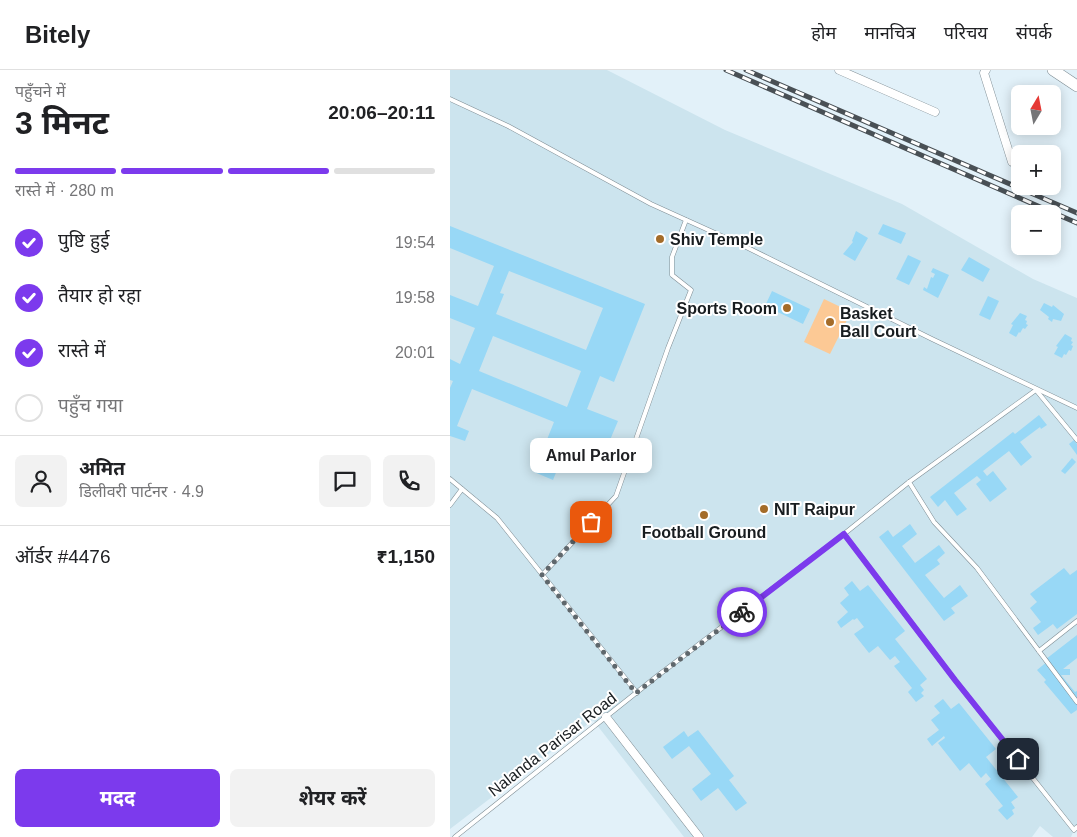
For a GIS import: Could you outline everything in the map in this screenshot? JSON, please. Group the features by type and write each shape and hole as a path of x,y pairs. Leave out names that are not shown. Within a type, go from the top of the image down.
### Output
{"street":[{"path":"839,70 936,112"},
{"path":"986,70 984,73 1011,159"},
{"path":"1053,70 1077,86"},
{"path":"606,717 699,837"}],"lane":[{"path":"450,99 508,126 651,204 746,247 1036,390 1077,408"},
{"path":"542,575 616,496 668,348 691,290 672,275 672,257 686,220"},
{"path":"1036,390 1077,440"},
{"name":"Nalanda Parisar Road","path":"455,837 636,693 909,482 1036,390"},
{"path":"450,479 497,518 636,693"},
{"path":"909,482 934,522 977,568 1077,702"},
{"path":"450,505 462,489"},
{"path":"844,534 955,680 1076,828"},
{"path":"1039,651 1077,621"}],"shaded area":[{"name":"NIT Raipur","path":"450,70 607,70 725,130 902,204 1033,279 1077,298 1077,830 1074,830 1071,837 1053,837 1040,826 1032,837 684,837 593,720 450,829"},
{"name":"Basket Ball Court","path":"824,299 851,312 830,354 804,342"}],"building":[{"path":"883,224 906,233 901,244 878,234"},
{"path":"450,226 645,304 614,382 600,376 587,409 618,421 602,459 567,445 553,480 534,472 554,422 472,389 457,426 469,431 465,441 450,436 450,388 453,381 450,380 450,359 460,364 475,328 450,318 450,295 478,306 494,266 450,248","holes":["509,271 603,308 586,350 496,314 504,294 500,293","493,336 581,371 567,407 479,371"]},
{"path":"856,231 868,238 855,261 843,254 853,242"},
{"path":"908,255 921,261 909,285 896,279"},
{"path":"969,257 990,269 983,282 961,270"},
{"path":"933,268 949,275 938,298 923,290 924,287 927,289 931,277 933,278 935,274 931,272"},
{"name":"Sports Room","path":"772,291 810,309 803,324 765,306"},
{"path":"988,296 999,301 990,320 979,315"},
{"path":"1044,303 1052,307 1053,305 1064,314 1061,321 1053,319 1052,322 1048,319 1049,317 1040,310"},
{"path":"1020,313 1027,316 1025,320 1028,325 1016,337 1009,333 1013,325 1011,324"},
{"path":"1065,334 1072,338 1071,341 1073,342 1071,345 1073,346 1071,351 1069,350 1062,358 1054,354 1058,347 1056,346"},
{"path":"1039,415 1047,425 1041,429 1040,427 1020,442 1032,457 1021,466 1009,451 983,471 987,476 993,471 1007,489 990,502 976,484 981,480 977,476 954,493 967,509 957,516 945,500 938,507 930,497 1013,432 1015,434"},
{"path":"1074,440 1077,444 1077,455 1069,444"},
{"path":"1072,458 1076,462 1065,474 1061,471"},
{"path":"910,524 917,534 902,546 915,563 939,545 945,553 937,560 940,564 925,575 944,598 960,585 968,596 951,608 955,613 944,621 879,537 888,530 893,537"},
{"path":"1064,568 1070,575 1077,570 1077,614 1057,629 1053,624 1038,635 1033,628 1041,622 1030,608 1037,602 1030,594"},
{"path":"852,581 860,591 868,585 905,631 895,639 927,679 920,685 924,690 921,693 924,696 916,702 908,692 912,688 894,666 900,662 895,656 890,660 878,646 869,653 854,634 864,627 857,618 841,628 837,622 848,612 840,603 849,595 844,588"},
{"path":"1077,635 1077,658 1063,669 1070,669 1070,675 1061,675 1075,692 1077,691 1077,710 1071,714 1044,682 1046,680 1037,670 1048,661 1046,659"},
{"path":"943,699 951,709 959,703 996,749 986,757 1018,797 1011,802 1015,808 1012,810 1014,814 1007,820 998,810 1003,806 985,784 991,779 986,773 981,778 969,763 960,771 938,743 945,738 944,736 932,746 927,739 939,730 931,720 940,713 934,706"},
{"path":"698,730 734,776 729,780 747,803 736,811 718,788 701,801 692,789 711,774 689,746 672,759 663,747 684,731 688,737"}],"railway":[{"path":"726,70 1077,223"},
{"path":"746,70 1077,213"}],"way so far":[{"path":"591,522 542,575 636,693 742,612"}],"place":[{"name":"Shiv Temple","path":"660,239"},
{"name":"Sports Room","path":"787,308"},
{"name":"Basket Ball Court","path":"830,322"},
{"name":"NIT Raipur","path":"764,509"},
{"name":"Football Ground","path":"704,515"},
{"name":"Amul Parlor","path":"591,522"}],"route":[{"path":"742,612 844,534 955,680 1018,759"}]}
